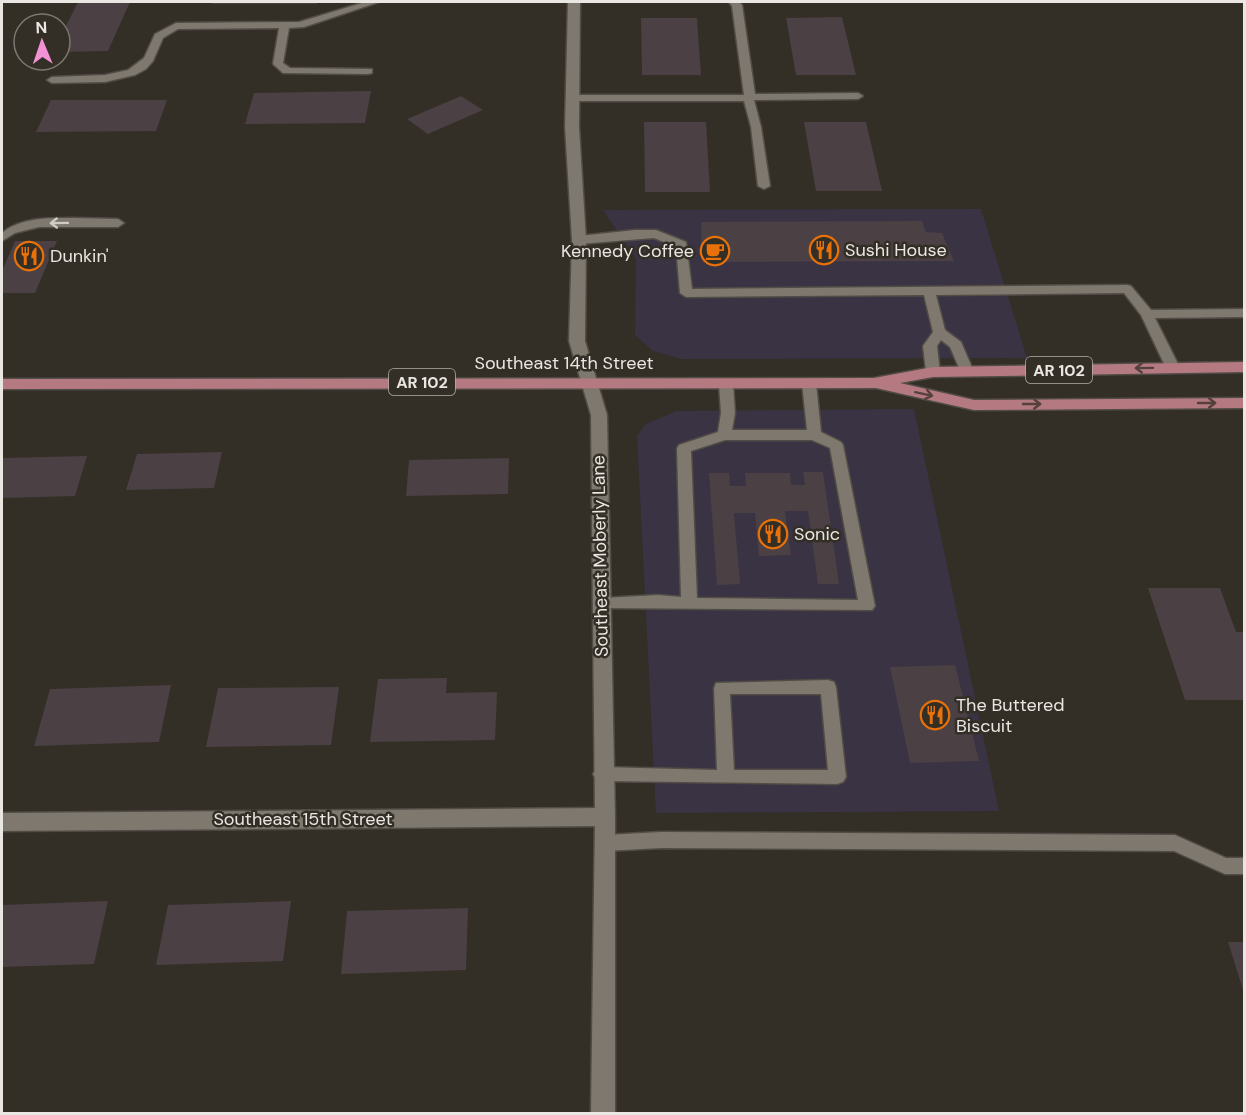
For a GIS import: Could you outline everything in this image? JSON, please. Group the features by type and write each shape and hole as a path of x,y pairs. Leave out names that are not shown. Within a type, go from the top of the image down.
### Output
{"main road":[{"name":"Southeast 14th Street","path":"2,384 874,383 933,372 1245,367"},
{"name":"Southeast 14th Street","path":"874,383 974,405 1245,403"}],"street":[{"name":"Southeast Moberly Lane","path":"573,2 572,98 579,240 577,331 588,383 599,415 605,817 603,1113"},
{"name":"Southeast 15th Street","path":"2,822 605,817"}],"lane":[{"path":"52,80 108,78 131,74 148,61 155,40 163,31 176,26 300,25 374,2"},
{"path":"734,2 737,5 750,93 748,97 756,127 764,186"},
{"path":"285,25 278,64 287,71 368,71"},
{"path":"572,98 738,99 858,96"},
{"path":"2,238 6,234 34,224 118,223"},
{"path":"579,240 656,234 682,245 686,293 1127,289 1147,314 1173,368"},
{"path":"929,291 939,332 956,345 967,372"},
{"path":"1147,314 1245,313"},
{"path":"933,372 930,346 939,332"},
{"path":"809,383 814,435"},
{"path":"724,435 728,413 726,384"},
{"path":"602,604 658,601 689,604 867,606 836,445 814,435 724,435 684,448 689,604"},
{"path":"603,774 726,777 837,777 828,687 722,688 726,777"},
{"path":"604,843 661,840 1175,843 1225,866 1245,866"}],"shaded area":[{"path":"981,209 1027,358 681,359 653,351 635,335 636,259 603,210"},
{"path":"914,409 999,811 656,813 637,436 646,424 676,411"}],"building":[{"path":"78,2 130,2 108,51 72,52 72,14"},
{"path":"212,2 317,2 317,4 211,4"},
{"path":"842,17 856,75 796,75 786,18"},
{"path":"641,18 697,18 701,75 642,75"},
{"path":"371,91 365,123 245,124 254,93"},
{"path":"461,96 483,110 428,134 407,119"},
{"path":"51,100 167,100 156,131 36,132"},
{"path":"644,122 706,122 710,192 645,192"},
{"path":"804,122 866,122 882,191 816,191"},
{"path":"922,221 926,232 942,233 954,261 702,262 701,222"},
{"name":"Dunkin'","path":"15,241 57,241 35,293 2,293 2,271"},
{"path":"222,452 214,488 126,490 137,454"},
{"path":"87,456 75,496 2,498 2,458"},
{"path":"509,458 508,494 406,496 409,460"},
{"name":"Sonic","path":"803,472 823,472 839,584 818,584 808,511 785,511 791,555 759,556 755,513 734,513 740,584 717,585 709,473 729,473 730,486 746,486 745,473 790,473 791,485 805,485"},
{"path":"1148,588 1220,588 1236,632 1244,632 1244,700 1185,700"},
{"path":"955,665 979,761 910,763 890,667"},
{"path":"447,678 446,693 497,692 495,740 370,742 378,679"},
{"path":"171,685 159,742 34,746 50,689"},
{"path":"339,687 331,745 206,747 218,688"},
{"path":"108,901 94,964 2,967 2,905"},
{"path":"291,901 283,961 156,965 168,905"},
{"path":"468,908 466,970 341,974 347,911"},
{"path":"1228,942 1244,942 1244,993"}],"place":[{"name":"Sushi House","path":"824,250"},
{"name":"Kennedy Coffee","path":"715,251"},
{"name":"Dunkin'","path":"29,256"},
{"name":"Sonic","path":"773,534"},
{"name":"The Buttered Biscuit","path":"935,715"}]}
